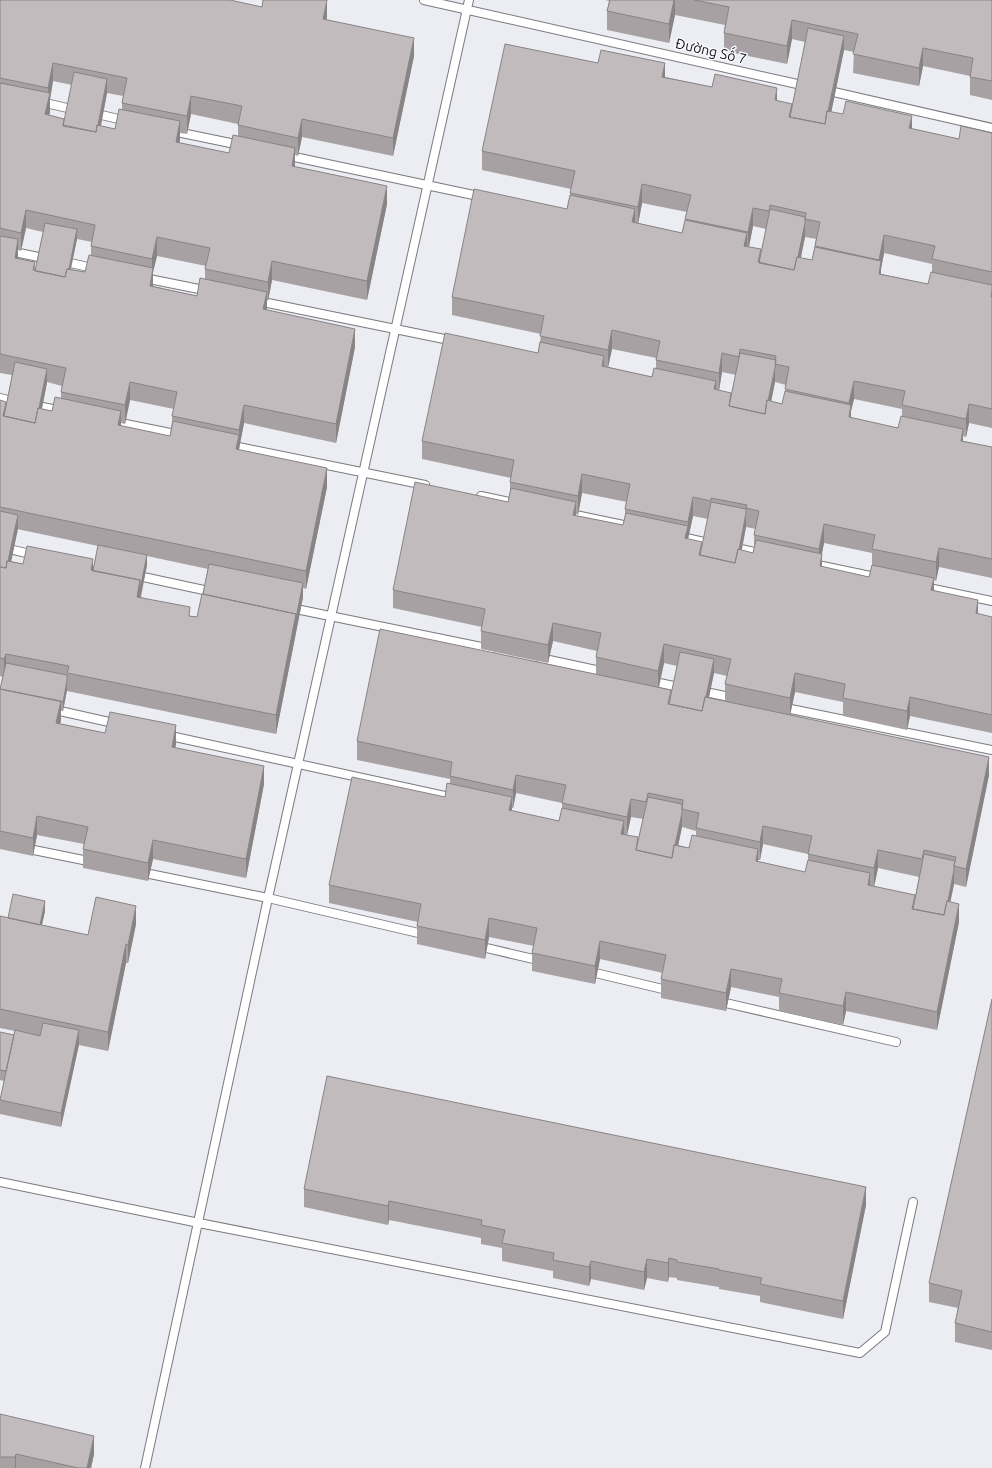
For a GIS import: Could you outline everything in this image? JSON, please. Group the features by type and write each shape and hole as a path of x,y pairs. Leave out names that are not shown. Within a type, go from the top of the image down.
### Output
{"lane":[{"name":"Đường Số 7","path":"424,0 992,128"},
{"path":"146,1468 268,898 469,0"},
{"path":"31,100 132,122"},
{"path":"171,130 249,147"},
{"path":"280,154 490,198"},
{"path":"0,249 108,271"},
{"path":"139,277 217,293"},
{"path":"248,299 465,343"},
{"path":"0,398 70,412"},
{"path":"100,419 185,436"},
{"path":"224,444 433,486"},
{"path":"472,494 526,505"},
{"path":"557,512 642,529"},
{"path":"666,534 774,556"},
{"path":"0,547 46,557"},
{"path":"806,562 891,580"},
{"path":"123,573 223,594"},
{"path":"914,585 992,601"},
{"path":"284,606 502,651"},
{"path":"533,657 611,673"},
{"path":"642,679 743,700"},
{"path":"774,706 992,750"},
{"path":"46,708 130,727"},
{"path":"160,733 461,800"},
{"path":"15,846 99,863"},
{"path":"130,870 268,898 438,937"},
{"path":"469,944 547,962"},
{"path":"578,969 679,992"},
{"path":"710,1000 896,1042"},
{"path":"0,1182 199,1223 860,1353 885,1332 913,1202"}],"building":[{"path":"0,0 230,0 262,7 263,0 327,0 323,19 414,38 393,138 302,119 298,138 238,125 242,106 191,96 187,116 122,103 127,78 53,63 48,88 0,78"},
{"path":"610,0 674,0 669,24 607,11"},
{"path":"694,0 992,0 992,81 970,77 973,58 923,48 919,68 853,54 858,34 792,20 787,46 724,33 729,7"},
{"path":"808,28 844,36 825,124 790,117"},
{"path":"505,44 598,63 601,50 665,63 662,77 712,87 715,74 777,88 775,100 792,104 789,117 825,124 827,111 843,114 846,101 912,116 909,128 959,139 961,126 992,133 992,272 932,259 935,246 884,235 879,260 815,246 820,222 805,219 806,213 770,205 769,211 753,208 748,232 685,219 691,195 642,184 638,207 570,193 575,171 482,151"},
{"path":"74,72 107,79 96,132 63,126"},
{"path":"0,83 50,93 45,114 64,119 63,125 96,132 97,125 115,129 119,109 180,121 176,142 229,153 233,135 295,148 292,166 387,186 367,281 272,261 268,282 205,269 210,248 157,237 152,259 91,246 95,225 26,210 21,233 0,228"},
{"path":"474,189 567,209 570,195 635,209 632,222 682,233 685,220 747,233 744,246 761,249 758,262 794,270 797,257 812,260 815,247 881,261 879,274 928,284 931,272 992,285 992,409 969,404 966,419 902,405 905,391 854,381 849,403 785,389 789,367 775,364 776,356 740,349 739,357 722,353 719,373 656,360 660,341 612,330 608,350 540,336 544,316 452,297"},
{"path":"770,209 805,217 798,257 794,270 759,263"},
{"path":"45,223 77,229 69,269 67,269 65,277 35,271"},
{"path":"0,236 18,239 15,258 35,262 33,270 65,277 67,269 85,272 89,255 153,268 150,286 197,296 200,278 267,292 263,309 355,329 336,424 244,405 239,430 172,416 177,392 130,382 125,405 61,392 66,368 0,354"},
{"path":"445,333 538,353 540,342 604,356 602,366 652,377 654,368 716,381 714,389 731,393 729,406 765,414 767,400 782,404 785,391 851,405 849,417 898,428 901,416 963,429 961,441 992,447 992,559 939,548 936,562 872,549 875,535 824,524 819,549 754,535 759,511 746,508 747,505 711,498 711,501 693,497 688,522 625,509 630,484 582,474 578,496 510,482 514,460 422,441"},
{"path":"740,353 776,360 765,414 729,406"},
{"path":"15,362 47,369 35,423 4,416"},
{"path":"55,397 121,411 118,425 170,436 173,421 239,435 236,449 327,468 306,571 0,507 0,400 6,402 3,416 35,423 38,408 52,411"},
{"path":"415,482 508,502 511,488 576,502 573,515 623,525 626,513 688,526 685,538 702,542 699,555 735,563 738,549 753,553 756,540 822,554 820,566 869,577 872,565 934,578 931,590 978,600 976,613 992,617 992,715 910,697 907,711 843,698 845,684 795,673 790,698 725,684 731,659 664,644 658,671 596,657 601,633 553,623 548,645 481,631 485,609 393,590"},
{"path":"711,502 746,509 739,550 738,549 735,563 700,555"},
{"path":"0,511 18,515 6,568 0,567"},
{"path":"98,545 147,555 140,589 140,580 93,571"},
{"path":"27,546 93,559 91,570 140,580 137,597 190,607 189,616 197,617 202,594 296,614 276,715 67,673 69,666 6,654 4,659 0,658 0,567 6,568 7,561 23,564"},
{"path":"209,564 303,583 296,618 296,614 203,594"},
{"path":"380,629 671,690 668,704 702,711 705,697 989,757 966,869 954,866 956,857 924,850 922,859 878,850 874,868 808,854 812,836 763,826 760,842 696,828 699,813 682,809 683,800 648,793 646,802 631,799 627,817 562,803 566,785 516,775 513,790 450,776 452,762 357,741"},
{"path":"680,652 714,659 702,711 669,704"},
{"path":"6,663 67,675 63,702 0,689"},
{"path":"0,689 61,701 56,723 105,733 110,712 176,725 172,747 264,766 246,859 153,840 148,863 83,849 88,827 37,816 33,838 0,831"},
{"path":"352,777 445,797 447,783 512,797 509,810 559,821 562,808 624,821 621,834 638,837 636,850 672,858 674,845 689,848 692,835 758,849 756,861 805,872 808,860 870,873 868,885 915,895 912,909 944,915 947,901 959,904 937,1012 846,992 843,1006 779,993 782,979 731,969 726,993 661,979 666,955 600,941 595,966 532,953 537,928 489,918 485,940 417,926 421,904 329,885"},
{"path":"648,797 682,804 682,813 672,858 636,850"},
{"path":"924,854 955,861 944,915 913,909"},
{"path":"13,894 45,901 40,925 8,918"},
{"path":"96,897 136,906 128,945 126,944 108,1032 0,1009 0,916 88,935"},
{"path":"992,999 992,1332 955,1323 962,1291 929,1283"},
{"path":"43,1023 79,1030 61,1113 0,1100 15,1030 40,1036"},
{"path":"0,1032 14,1035 6,1071 0,1070"},
{"path":"327,1076 866,1187 843,1301 760,1284 762,1278 677,1262 677,1260 669,1258 668,1263 647,1259 644,1272 591,1261 589,1267 553,1260 554,1253 502,1243 505,1230 481,1225 482,1220 389,1201 388,1206 304,1189"},
{"path":"0,1414 94,1436 87,1468 78,1468 16,1454 15,1457 0,1457"}]}
